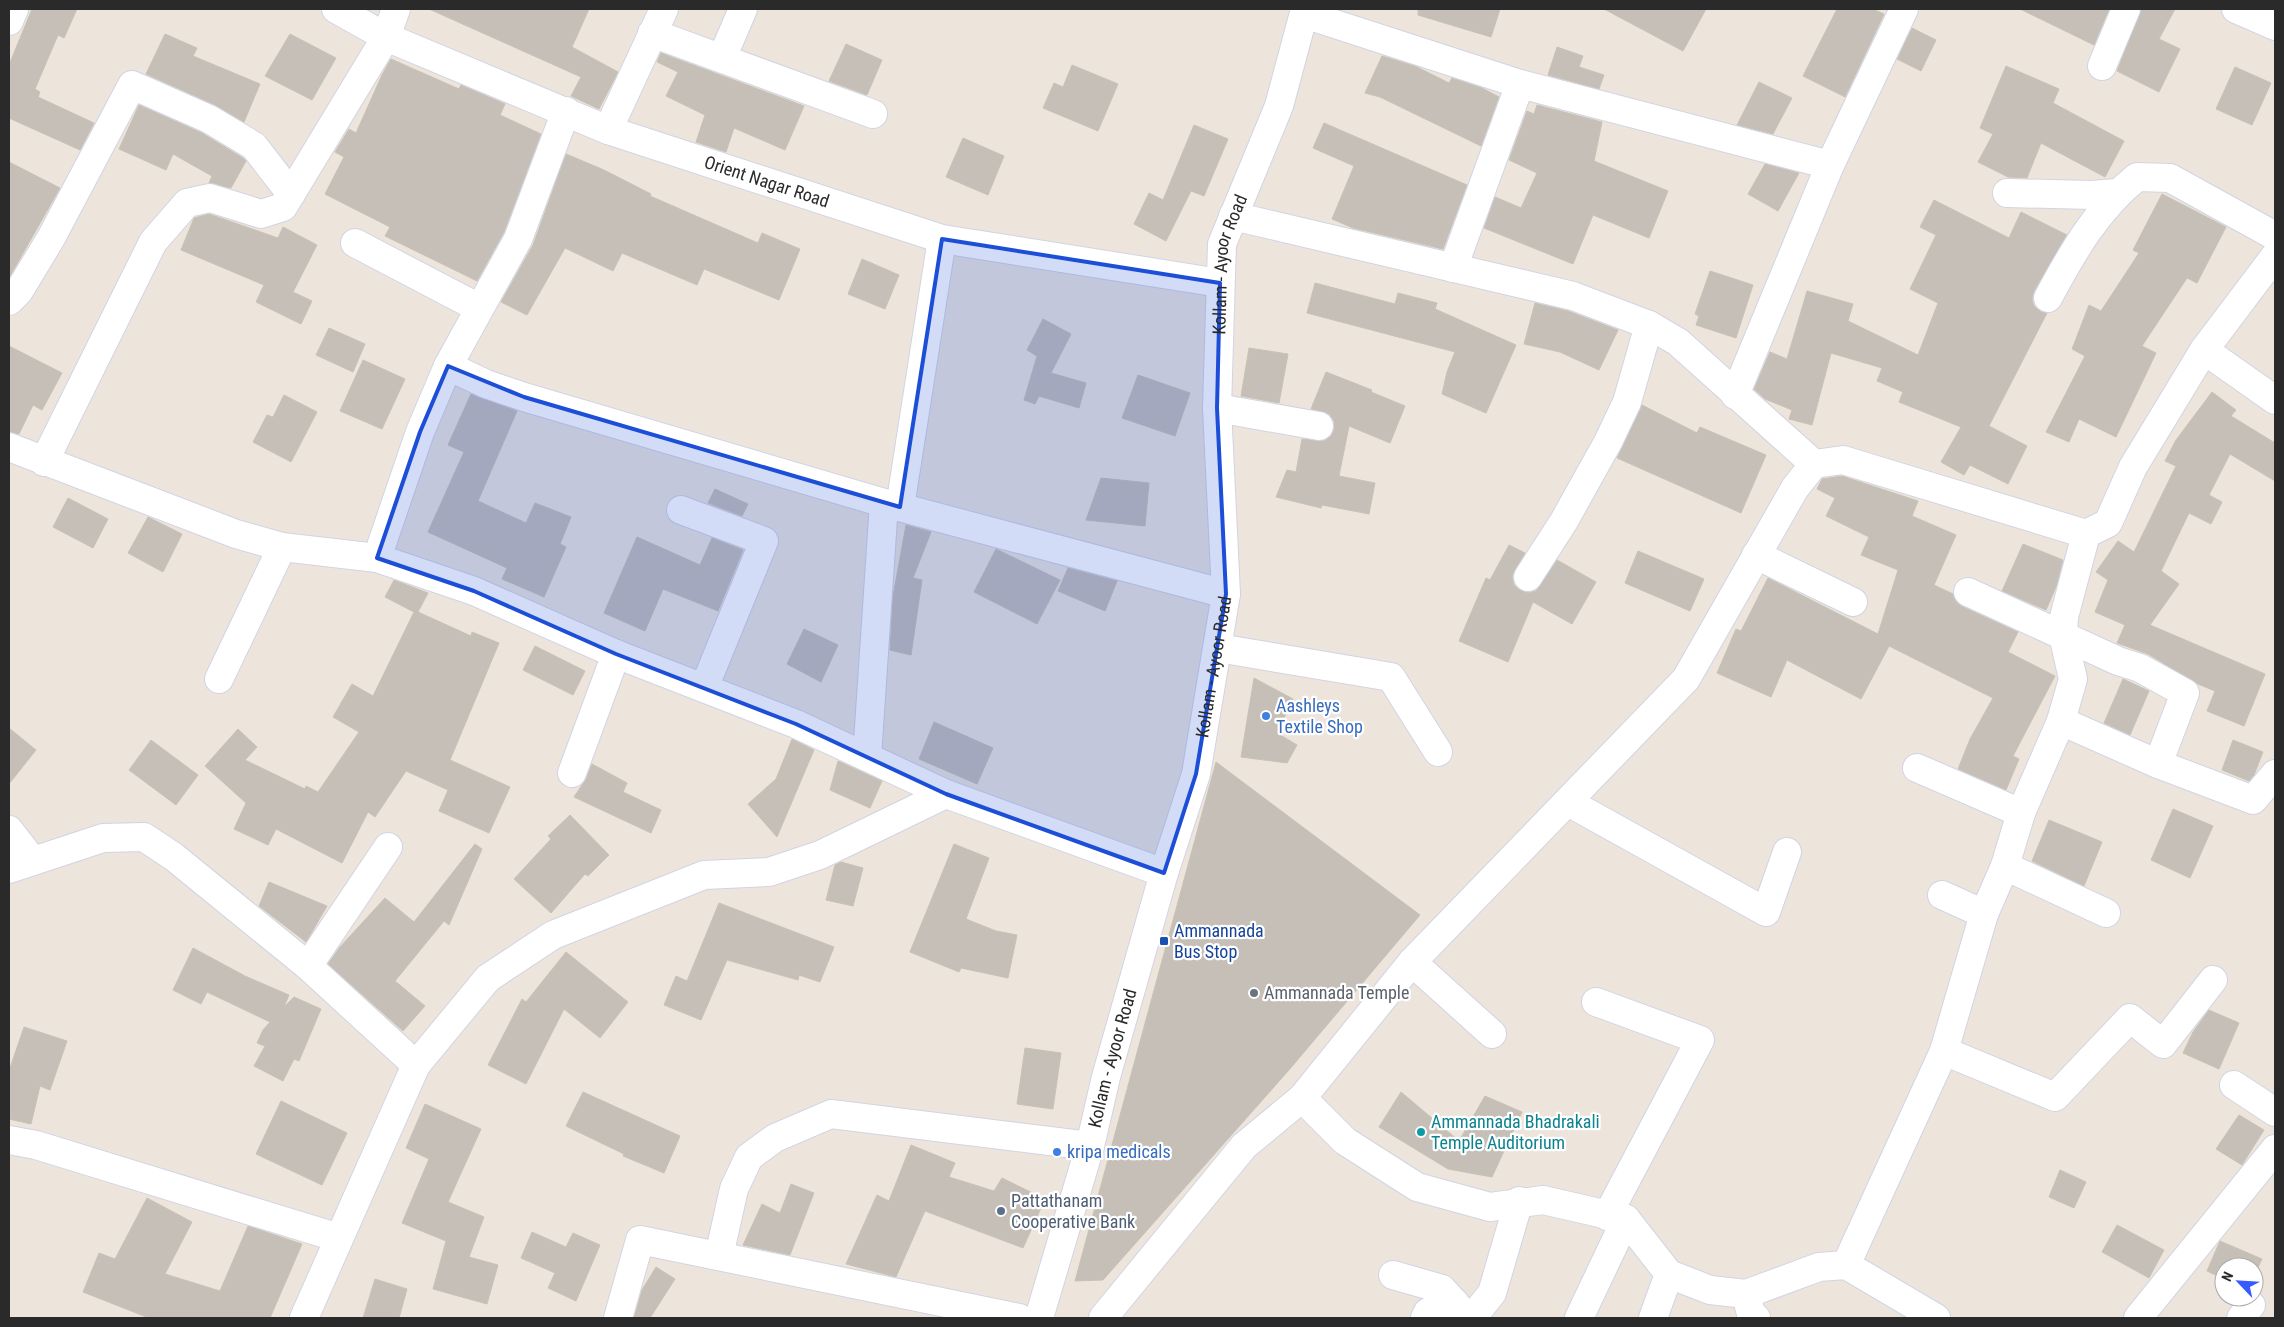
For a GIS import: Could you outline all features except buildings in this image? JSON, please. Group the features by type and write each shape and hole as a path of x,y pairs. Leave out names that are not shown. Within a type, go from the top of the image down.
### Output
{"street":[{"path":"9,21 14,9"},
{"name":"Orient Nagar Road","path":"336,9 386,37 608,130 942,239 1220,283"},
{"path":"44,462 153,242 187,203 210,198 261,214 283,207 386,37 396,9"},
{"path":"608,130 664,9"},
{"path":"722,58 744,9"},
{"path":"1735,394 1830,165 1904,9"},
{"path":"2102,66 2126,9"},
{"path":"2236,9 2267,18"},
{"path":"1305,11 1520,84 1830,165"},
{"name":"Kollam - Ayoor Road","path":"1039,1318 1090,1146 1106,1077 1164,874 1196,774 1226,594 1217,408 1222,244 1279,106 1305,11"},
{"path":"652,33 873,114"},
{"path":"1453,268 1520,84"},
{"path":"9,301 19,291 51,238 132,85 208,119 254,146 291,194"},
{"path":"377,558 420,432 448,366 518,239 566,111"},
{"path":"2048,298 2073,252 2117,193 2137,177 2170,178 2275,236"},
{"path":"2007,193 2092,195 2117,193"},
{"path":"1233,216 1573,296 1649,325 1678,342 1814,464"},
{"path":"867,758 892,505 942,239"},
{"path":"355,243 479,308"},
{"path":"1103,1318 1244,1146 1302,1098 1412,962 1686,679 1795,488 1814,464 1843,460 2086,534 2108,523 2133,467 2204,350 2275,256"},
{"path":"1528,577 1564,521 1608,442 1627,402 1649,325"},
{"path":"2204,350 2275,400"},
{"path":"448,366 486,384 524,397 892,505 1226,594"},
{"path":"1217,408 1319,426"},
{"path":"9,447 236,534 282,547 377,558 474,591 616,654 796,724 946,794 1164,874"},
{"path":"681,510 764,541 704,688"},
{"path":"1846,1265 1944,1051 1984,914 2005,866 2021,813 2061,721 2073,679 2063,635 2064,617 2086,534"},
{"path":"218,679 282,547"},
{"path":"1756,555 1852,602"},
{"path":"1968,592 2118,661 2140,668 2186,693 2158,764"},
{"path":"1218,648 1391,677 1438,752"},
{"path":"572,773 616,654"},
{"path":"2061,721 2158,764 2253,800 2275,774"},
{"path":"1916,768 2021,813"},
{"path":"304,1318 416,1065 488,978 553,935 704,875 769,872 820,855 946,794"},
{"path":"1568,802 1766,912 1787,852"},
{"path":"9,830 21,865 104,838 144,837 174,857 308,966 416,1065"},
{"path":"308,966 388,847"},
{"path":"2005,866 2106,913"},
{"path":"1942,895 1984,914"},
{"path":"1412,962 1492,1034"},
{"path":"1944,1051 2055,1097 2130,1018 2163,1044 2213,980"},
{"path":"1579,1318 1617,1218 1700,1040 1596,1002"},
{"path":"2234,1085 2275,1112"},
{"path":"1302,1098 1345,1141 1417,1187 1490,1207 1519,1201 1544,1200 1617,1218 1669,1274 1751,1306 1819,1267 1846,1265 1936,1318"},
{"path":"719,1256 734,1189 749,1157 775,1138 831,1114 1090,1146"},
{"path":"9,1140 36,1145 338,1238"},
{"path":"2138,1318 2275,1149"},
{"path":"1425,1318 1428,1312 1465,1313 1492,1293 1519,1201"},
{"path":"618,1318 640,1240 1019,1318"},
{"path":"1653,1318 1669,1274"},
{"path":"1393,1275 1442,1289 1465,1313"}],"highlighted area":[{"path":"942,239 1220,283 1217,408 1226,594 1196,774 1164,873 946,794 796,724 616,654 474,591 377,558 420,432 448,366 524,397 900,507"}],"place":[{"name":"Aashleys Textile Shop","path":"1266,716"},
{"name":"Ammannada Bus Stop","path":"1164,941"},
{"name":"Ammannada Temple","path":"1254,993"},
{"name":"Ammannada Bhadrakali Temple Auditorium","path":"1421,1132"},
{"name":"kripa medicals","path":"1057,1152"},
{"name":"Pattathanam Cooperative Bank","path":"1001,1211"}]}
